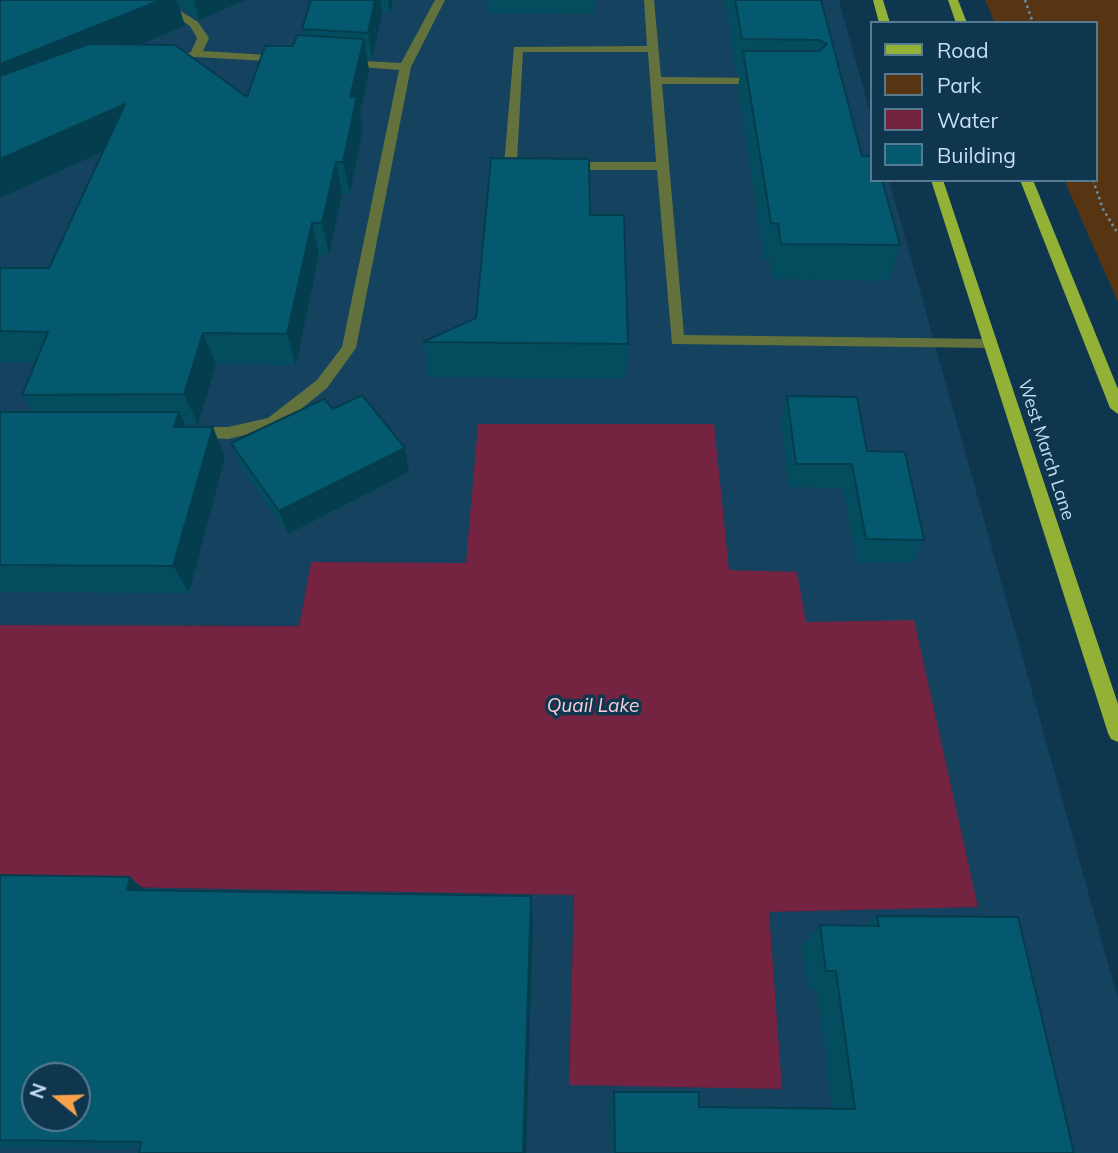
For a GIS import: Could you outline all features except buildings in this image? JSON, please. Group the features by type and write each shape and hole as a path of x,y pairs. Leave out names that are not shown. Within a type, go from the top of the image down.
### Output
{"main road":[{"path":"878,0 884,21"},
{"path":"953,0 961,21"},
{"name":"West March Lane","path":"938,182 1118,733"},
{"path":"1027,182 1118,408"}],"street":[{"path":"156,0 194,24 203,38 196,54"},
{"path":"174,433 228,433 273,423 322,384 349,348 405,66 440,0"},
{"path":"649,0 677,340 990,344"},
{"path":"538,166 510,165 517,49 653,50"},
{"path":"156,63 177,61 196,54 294,60"},
{"path":"335,62 405,66"},
{"path":"656,80 772,81"},
{"path":"552,166 663,166"}],"path":[{"path":"1025,0 1033,21"},
{"path":"1094,182 1104,209 1118,234"}],"shaded area":[{"path":"0,0 839,0 870,113 870,182 890,182 1118,999 1118,1153 0,1153 0,885 574,895 569,1084 782,1089 769,912 978,907 805,622 729,571 311,562 299,626 0,625"}],"green space":[{"path":"985,0 1118,0 1118,302 1065,182 1097,182 1097,21 994,21"}],"water":[{"name":"Quail Lake","path":"478,424 714,424 729,570 797,572 806,622 914,620 978,907 769,912 782,1089 569,1085 574,895 0,885 0,625 299,626 311,562 466,563"}]}
